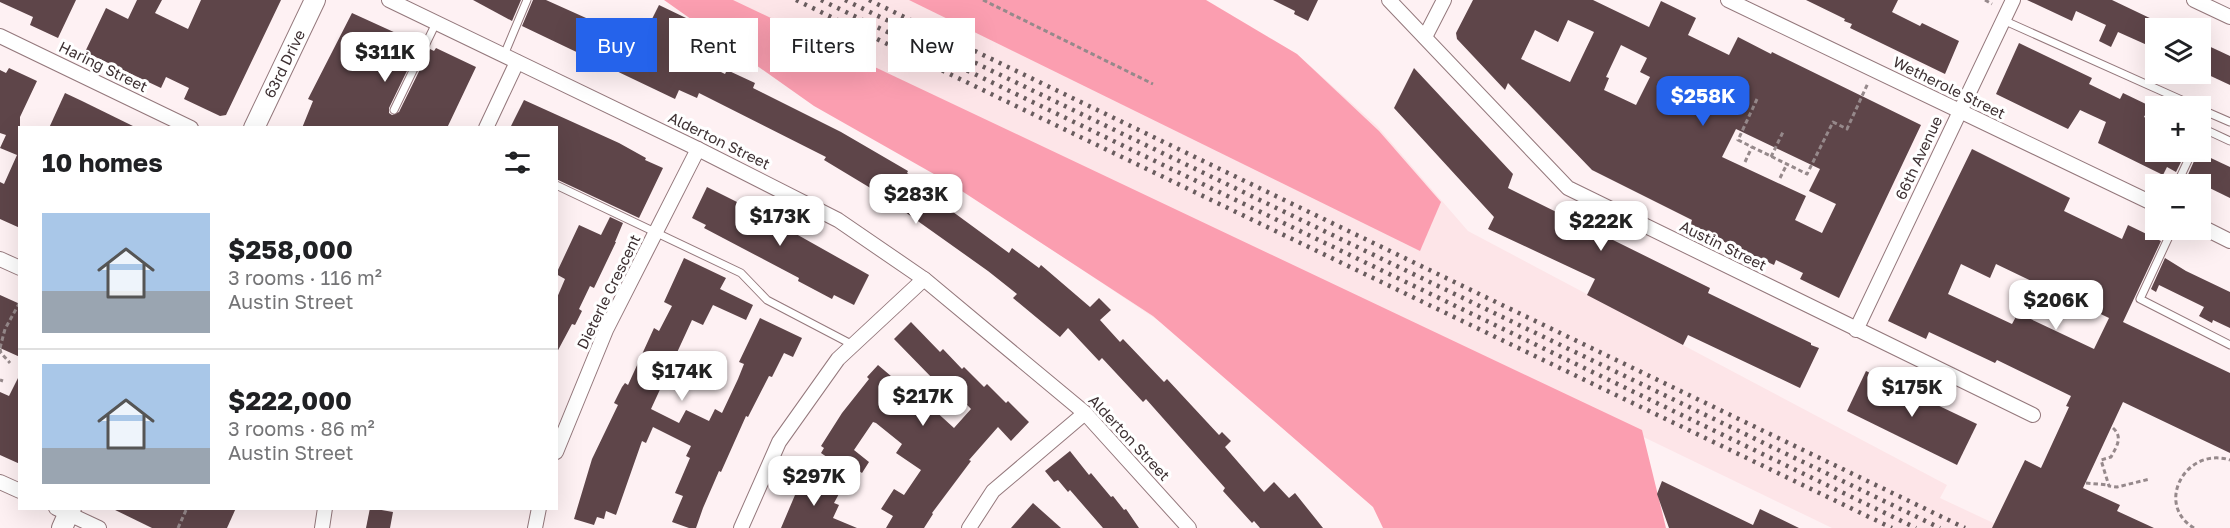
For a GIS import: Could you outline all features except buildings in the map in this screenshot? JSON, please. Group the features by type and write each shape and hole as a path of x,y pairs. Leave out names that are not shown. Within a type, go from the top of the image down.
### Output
{"street":[{"name":"63rd Drive","path":"255,126 315,0"},
{"name":"Alderton Street","path":"389,0 698,149 838,220 924,279 1085,413 1189,528"},
{"name":"Austin Street","path":"1389,0 1568,188 2033,415"},
{"path":"1425,37 1444,0"},
{"name":"Wetherole Street","path":"1728,0 2145,200"},
{"name":"66th Avenue","path":"1856,330 2013,0"},
{"path":"2194,0 2230,17"},
{"name":"Haring Street","path":"0,36 187,126"},
{"path":"487,126 517,62"},
{"name":"Dieterle Crescent","path":"558,447 606,330 698,149"},
{"path":"2211,232 2230,241"},
{"path":"0,259 18,267"},
{"path":"741,528 779,442 838,359 924,279"},
{"path":"969,528 993,491 1085,413"},
{"path":"0,482 18,490"},
{"path":"322,528 325,510"},
{"path":"535,528 539,510"},
{"path":"65,515 99,528"}],"lane":[{"path":"504,55 527,0"},
{"path":"2003,20 2173,96"},
{"path":"394,110 436,23"},
{"path":"2211,114 2230,122"},
{"path":"2211,132 2230,141"},
{"path":"558,186 741,273 767,300 853,345"},
{"path":"2167,240 2140,299 2230,345"}],"path":[{"path":"983,0 1153,84"},
{"path":"1984,0 1992,4"},
{"path":"1757,99 1738,140 1807,174 1833,122 1847,129 1868,83"},
{"path":"1771,157 1783,132"},
{"path":"1745,162 1752,147"},
{"path":"1780,178 1787,164"},
{"path":"10,363 0,353 0,348 5,329 18,306"},
{"path":"2109,486 2101,460 2111,457 2118,442 2118,434 2113,428"},
{"path":"2194,528 2183,519 2176,500 2178,483 2184,471 2192,464 2202,460 2220,457 2230,460"},
{"path":"2086,483 2117,487 2150,479"},
{"path":"178,528 186,510"}],"shaded area":[{"path":"664,0 733,0 771,18 770,72 876,72 876,68 1642,430 1666,528 1383,528 1373,507 1153,316 948,182 814,106 758,66 758,18 689,18"},
{"path":"677,0 1206,0 1297,54 1377,126 1468,231 1947,485 1940,498 2004,528 1832,528 1629,430 1213,357 785,72 876,72 876,18 770,18 770,62 758,54 758,18 704,18"},
{"path":"909,0 1206,0 1297,54 1379,131 1441,202 1420,251 975,32 975,18 946,18"}],"railway":[{"path":"796,0 1892,528"},
{"path":"821,0 1916,528"},
{"path":"845,0 1940,528"},
{"path":"869,0 1965,528"}]}
